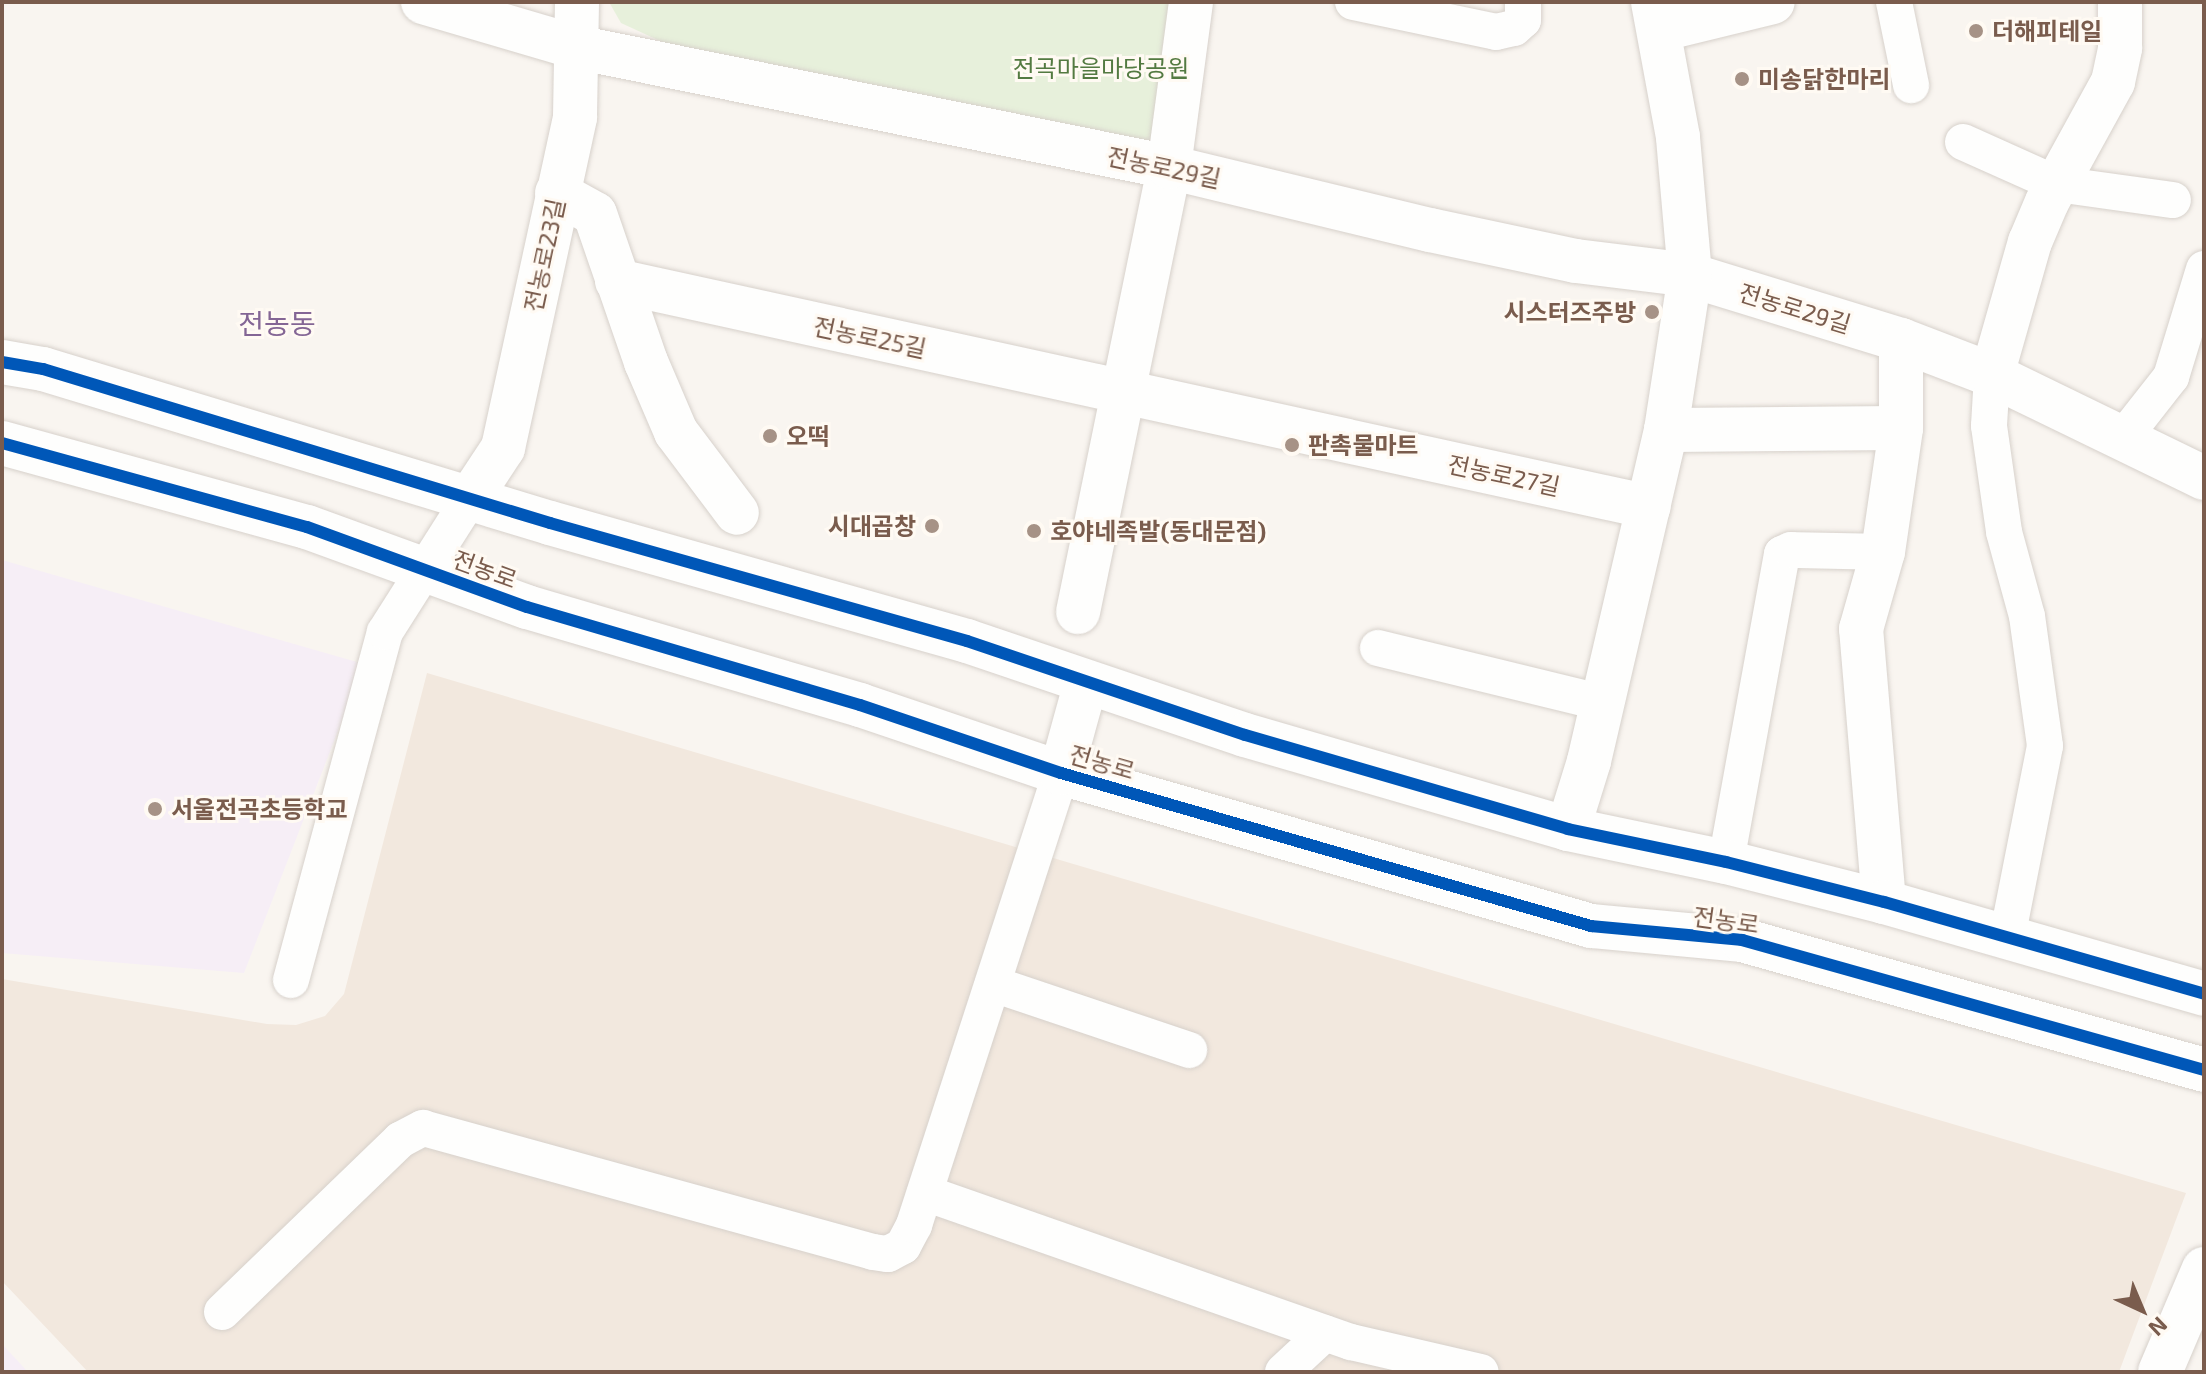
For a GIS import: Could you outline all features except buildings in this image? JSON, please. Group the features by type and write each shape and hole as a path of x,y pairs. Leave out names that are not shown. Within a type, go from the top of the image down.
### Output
{"street":[{"name":"전농로29길","path":"423,2 576,47 1169,167 1561,258 1690,275 1901,340 1992,375 2204,478"},
{"name":"전농로23길","path":"470,498 503,448 575,117 577,2"},
{"path":"1078,612 1169,167 1191,2"},
{"path":"1568,829 1603,703 1666,430 1690,275 1678,137 1656,16 1773,2"},
{"path":"1992,375 2030,242 2057,184 2113,82 2120,48 2120,2"},
{"path":"557,193 595,214 617,281 676,432 737,513"},
{"name":"전농로25길","path":"617,281 1124,393"},
{"path":"1884,902 1861,629 1883,552 1901,428 1901,340"},
{"path":"2,362 43,369 470,498 967,641 1245,735 1568,829 1726,862 1884,902 2204,994"},
{"name":"전농로27길","path":"1124,393 1649,507"},
{"path":"1666,430 1901,428"},
{"name":"전농로","path":"2,443 307,527 527,607 860,705 1061,773 1591,926 1742,940 2204,1070"},
{"path":"1061,773 1086,682"},
{"path":"2160,1372 2204,1269"}],"lane":[{"path":"1353,2 1496,32 1514,28 1523,20 1523,2"},
{"path":"1894,2 1911,85"},
{"path":"1963,142 2057,184 2173,200"},
{"path":"2123,438 2169,382 2204,269"},
{"path":"1992,375 1989,426 2004,532 2027,616 2045,746 2007,938"},
{"path":"291,980 385,632 470,498"},
{"path":"1726,862 1782,554 1791,550 1883,552"},
{"path":"1378,648 1603,703"},
{"path":"222,1312 400,1140 423,1128 880,1254 888,1254 903,1246 925,1193 1061,773"},
{"path":"993,984 1189,1050"},
{"path":"925,1193 1325,1333 1481,1372"},
{"path":"1283,1372 1325,1333"}],"shaded area":[{"name":"서울전곡초등학교","path":"2,560 364,664 244,973 2,953"},
{"path":"427,673 2186,1193 2119,1372 88,1372 2,1281 2,979 267,1024 296,1025 325,1016 344,994"},
{"path":"2,1344 28,1372 2,1372"}],"green space":[{"name":"전곡마을마당공원","path":"609,2 1179,2 1159,148 671,46 621,23"}],"cycle path":[{"path":"2,362 43,369 550,523 967,641 1245,735 1568,829 1726,862 1884,902 2204,994"},
{"path":"2,443 307,527 527,607 860,705 1061,773 1591,926 1742,940 2204,1070"}],"place":[{"name":"더해피테일","path":"1976,31"},
{"name":"미송닭한마리","path":"1742,79"},
{"name":"시스터즈주방","path":"1652,312"},
{"name":"오떡","path":"770,436"},
{"name":"판촉물마트","path":"1292,445"},
{"name":"시대곱창","path":"932,526"},
{"name":"호야네족발(동대문점)","path":"1034,531"},
{"name":"서울전곡초등학교","path":"155,809"}],"district":[{"name":"전농동","path":"277,323"}]}
